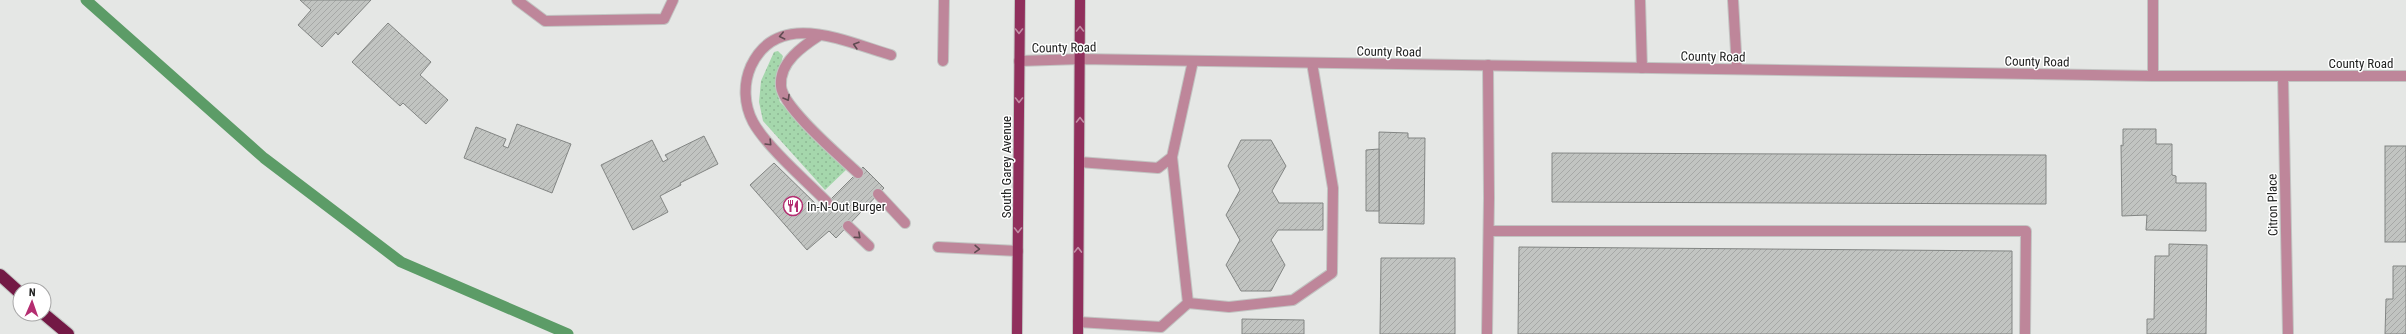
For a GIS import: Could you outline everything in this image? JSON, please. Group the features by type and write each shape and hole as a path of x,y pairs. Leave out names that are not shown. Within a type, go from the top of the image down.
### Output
{"highway":[{"path":"0,275 12,286"},
{"path":"52,321 68,334"}],"main road":[{"name":"South Garey Avenue","path":"1017,334 1020,0"},
{"path":"1078,334 1080,0"}],"street":[{"path":"517,0 545,21 664,19 673,0"},
{"path":"943,61 944,0"},
{"path":"1640,0 1642,68"},
{"path":"1733,0 1737,69"},
{"path":"2153,0 2153,76"},
{"path":"827,202 763,136 746,106 749,70 758,53 765,45 774,38 796,33 820,35 891,55"},
{"path":"820,35 801,47 789,60 782,79 781,87 795,111 858,173"},
{"name":"County Road","path":"1020,61 1080,59 2153,76 2406,76"},
{"path":"1188,303 1172,157 1193,61"},
{"path":"1078,322 1161,327 1188,303 1229,307 1293,300 1332,273 1333,188 1312,63"},
{"path":"1487,334 1489,231 1488,65"},
{"name":"Citron Place","path":"2282,76 2288,334"},
{"path":"1079,162 1158,168 1172,157"},
{"path":"878,194 905,223"},
{"path":"848,226 869,246"},
{"path":"1489,231 2026,231 2025,334"},
{"path":"938,247 1018,251"}],"green space":[{"path":"778,51 783,56 775,86 780,102 847,169 825,190 763,121 759,102 761,81 774,52"}],"building":[{"path":"300,0 371,0 338,35 336,32 322,47 298,25 311,10"},
{"path":"388,23 431,62 420,75 448,100 426,124 403,103 400,106 352,62"},
{"path":"517,124 571,144 552,193 464,158 476,127 506,139 503,146 508,148"},
{"path":"2123,129 2156,129 2156,144 2172,144 2172,175 2176,176 2176,183 2206,183 2206,231 2146,230 2147,215 2122,216 2121,145 2123,146"},
{"path":"1379,132 1408,133 1408,138 1425,138 1424,224 1379,223"},
{"path":"704,136 718,164 680,183 681,185 660,196 668,212 633,230 601,165 652,140 663,162 668,159 665,155"},
{"path":"1241,140 1271,140 1286,166 1272,191 1279,203 1323,203 1323,230 1278,230 1271,240 1285,265 1271,291 1241,291 1226,265 1240,240 1226,215 1240,190 1228,166"},
{"path":"2385,146 2406,146 2406,242 2385,242"},
{"path":"1379,149 1379,211 1366,211 1366,150"},
{"path":"1552,153 2046,155 2046,204 1552,202"},
{"name":"In-N-Out Burger","path":"774,163 821,209 863,167 884,188 836,238 829,231 807,250 750,185"},
{"path":"2169,244 2207,245 2206,334 2147,334 2147,319 2154,319 2155,256 2169,256"},
{"path":"1519,247 2012,251 2012,334 1518,334"},
{"path":"1381,258 1455,258 1455,334 1380,334"},
{"path":"2393,266 2406,266 2406,334 2385,334 2386,299 2393,299"},
{"path":"1242,319 1304,320 1304,334 1242,334"}],"waterway":[{"path":"86,0 264,158 401,262 568,334"}],"place":[{"name":"In-N-Out Burger","path":"793,206"}]}
